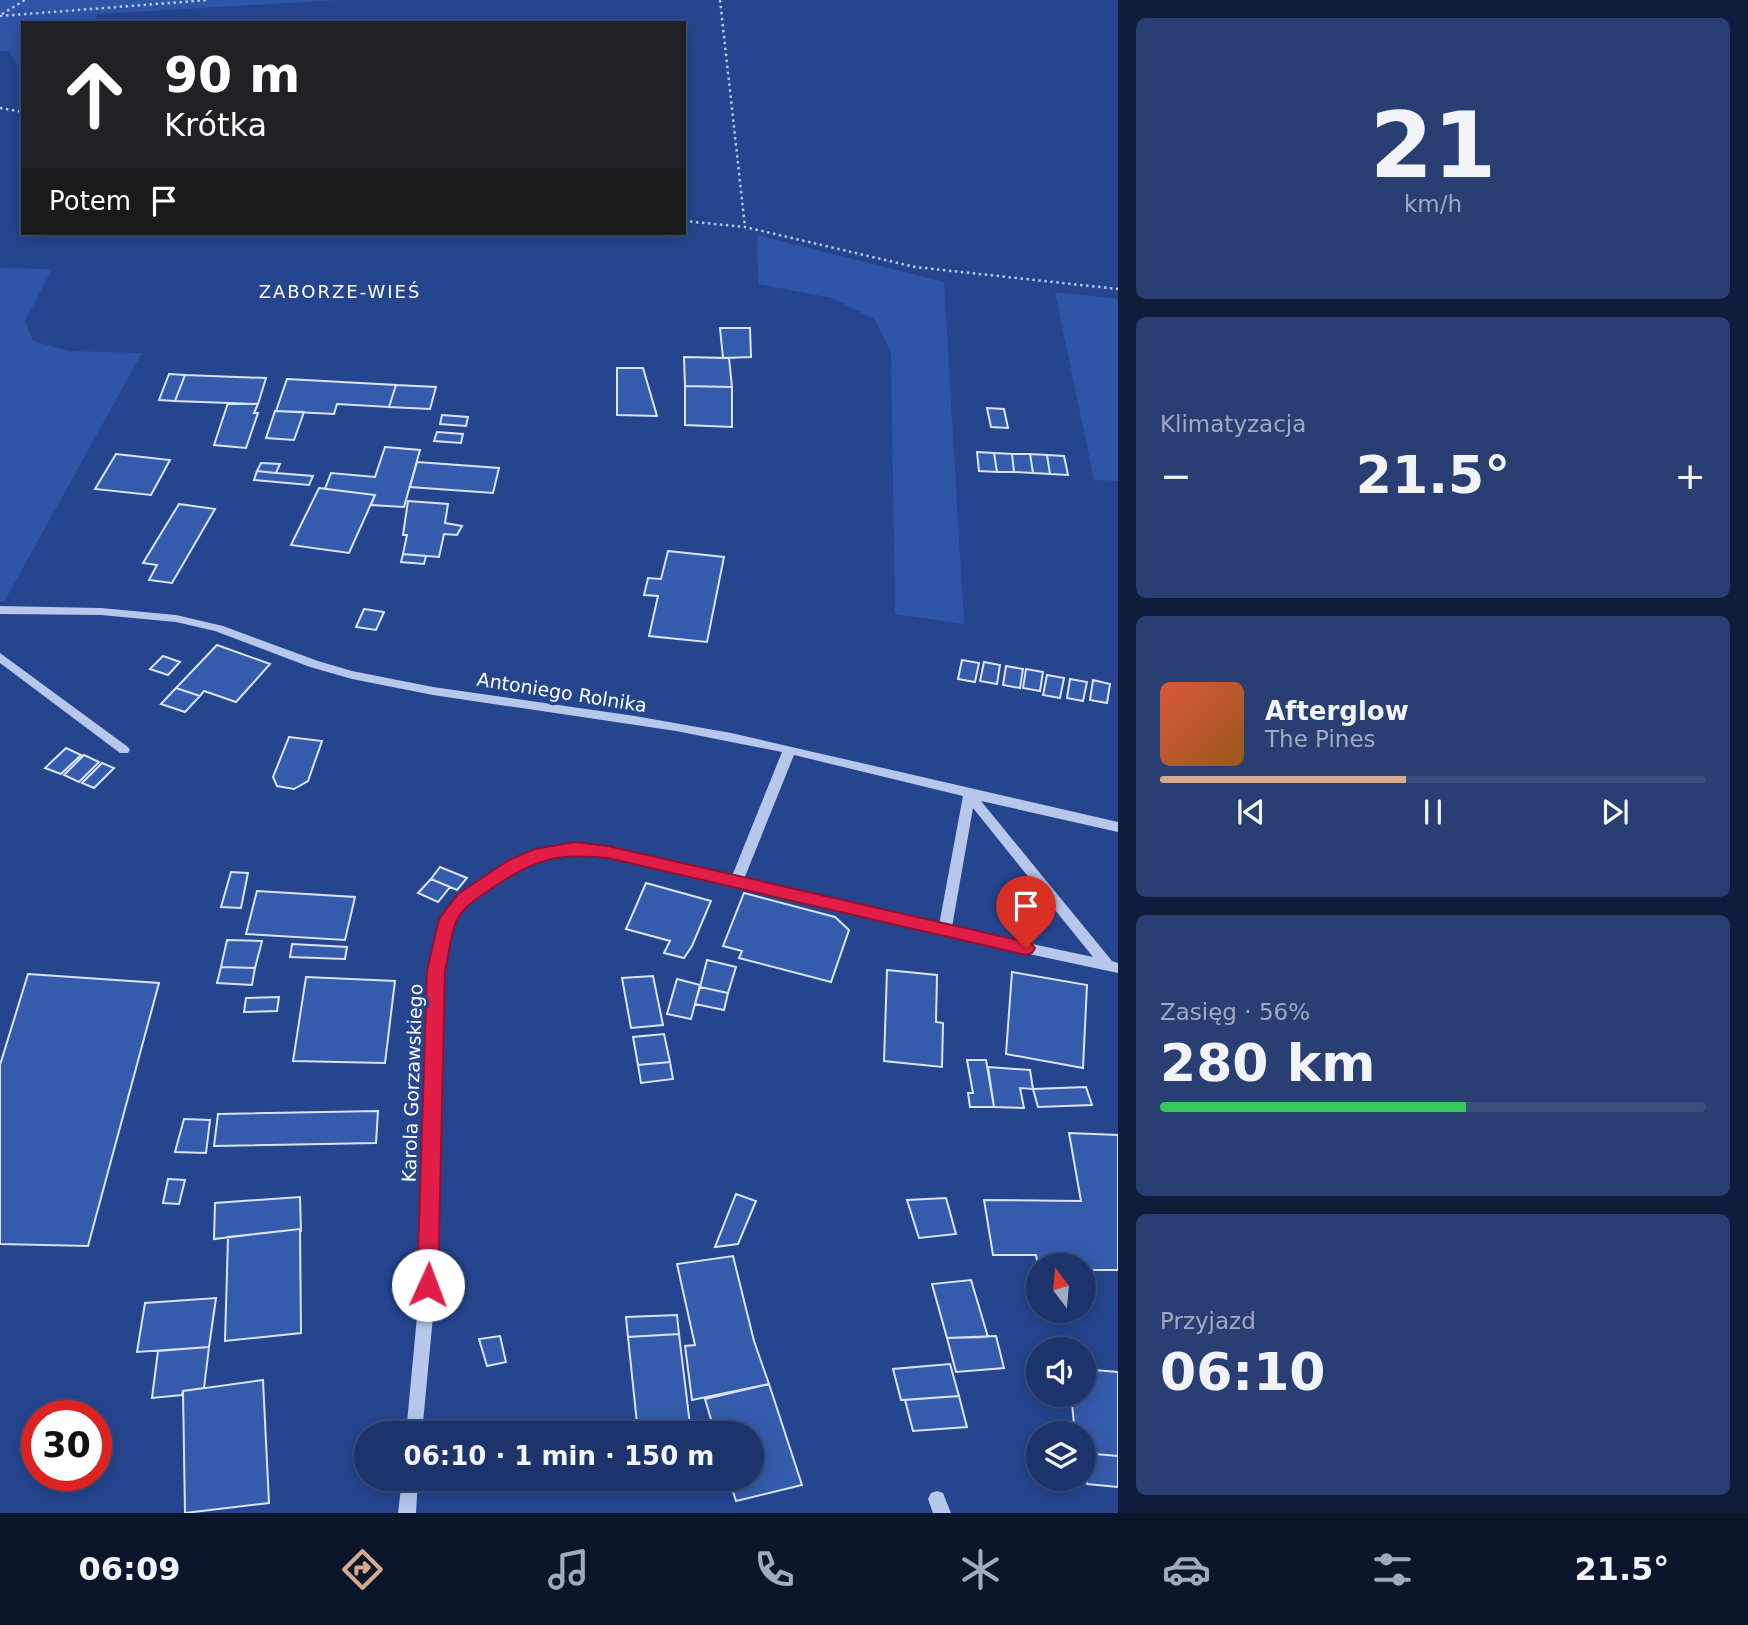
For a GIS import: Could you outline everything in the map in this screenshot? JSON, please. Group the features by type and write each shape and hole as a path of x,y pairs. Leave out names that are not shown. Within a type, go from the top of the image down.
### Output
{"street":[{"name":"Antoniego Rolnika","path":"0,610 143,615 201,623 351,675 499,701 677,727 1118,827"},
{"path":"0,657 124,750"},
{"path":"737,881 789,751"},
{"path":"944,931 969,795"},
{"path":"969,795 1113,967"},
{"name":"Karola Gorzawskiego","path":"415,1421 428,1285 436,971 448,919 464,898 515,864 535,856 575,848 608,852 944,931 1113,967"},
{"path":"407,1513 409,1491"}],"path":[{"path":"0,16 25,0"},
{"path":"0,16 208,0"},
{"path":"720,0 744,227"},
{"path":"0,108 21,112"},
{"path":"686,221 744,227 915,267 1118,289"}],"shaded area":[{"path":"0,0 340,0 98,14 94,21 21,21 21,65 18,65 9,52 0,51"},
{"path":"757,235 944,282 964,624 895,614 891,351 874,319 832,298 758,284"},
{"path":"0,268 52,269 25,321 33,341 69,351 142,353 4,602 0,601"},
{"path":"1055,292 1118,299 1118,481 1094,480"}],"building":[{"path":"720,328 750,328 751,357 723,358"},
{"path":"684,357 729,358 732,387 685,386"},
{"path":"617,368 643,368 657,416 617,415"},
{"path":"169,374 185,375 175,401 159,400"},
{"path":"185,375 266,378 258,404 175,401"},
{"path":"287,379 396,385 389,407 337,404 334,414 276,411"},
{"path":"396,385 436,387 430,409 389,407"},
{"path":"685,386 732,387 732,427 685,425"},
{"path":"228,403 258,404 254,413 258,413 246,448 214,445"},
{"path":"987,408 1004,409 1008,428 991,427"},
{"path":"275,411 304,412 294,440 266,438"},
{"path":"442,415 468,417 466,426 440,424"},
{"path":"437,432 463,434 461,443 434,441"},
{"path":"385,447 420,450 404,507 371,505 375,495 325,489 331,473 375,477"},
{"path":"977,452 994,453 997,472 979,471"},
{"path":"994,453 1012,454 1014,472 997,472"},
{"path":"116,454 170,460 151,495 95,489"},
{"path":"1012,454 1030,454 1033,473 1014,472"},
{"path":"1030,454 1047,455 1050,474 1033,473"},
{"path":"1047,455 1064,456 1068,475 1050,474"},
{"path":"417,462 499,468 493,493 410,487"},
{"path":"261,463 280,464 276,473 257,471"},
{"path":"257,471 313,476 309,485 254,480"},
{"path":"319,488 375,495 349,553 291,545"},
{"path":"408,501 448,504 445,523 462,526 457,535 444,534 439,557 403,554 407,535 403,535"},
{"path":"179,504 215,509 172,583 149,580 157,565 143,563"},
{"path":"668,551 724,557 707,642 649,636 658,596 644,595 648,578 661,579"},
{"path":"403,554 426,556 424,564 401,562"},
{"path":"364,609 384,612 376,630 356,627"},
{"path":"217,645 270,664 236,702 204,691 200,696 176,688"},
{"path":"163,656 180,662 168,675 150,669"},
{"path":"962,660 979,663 975,682 958,679"},
{"path":"984,662 1000,665 997,684 980,681"},
{"path":"1006,666 1023,669 1020,688 1003,685"},
{"path":"1026,669 1043,672 1040,691 1023,688"},
{"path":"1047,675 1064,678 1060,698 1043,695"},
{"path":"1070,679 1087,682 1083,701 1067,698"},
{"path":"1093,680 1110,684 1107,703 1090,700"},
{"path":"176,688 200,696 185,712 161,704"},
{"path":"289,737 322,741 308,781 294,789 277,786 273,777"},
{"path":"66,748 81,755 61,774 45,768"},
{"path":"84,755 99,762 79,782 64,775"},
{"path":"102,763 114,768 94,788 82,783"},
{"path":"440,867 467,878 457,890 431,879"},
{"path":"231,872 248,873 241,908 221,907"},
{"path":"431,879 450,887 438,902 418,893"},
{"path":"646,883 711,901 684,958 664,953 670,941 626,929"},
{"path":"257,891 355,897 345,940 246,934"},
{"path":"744,893 835,917 849,930 831,982 739,958 742,951 723,946"},
{"path":"227,940 262,941 255,968 221,967"},
{"path":"292,944 347,947 345,959 290,957"},
{"path":"707,960 736,967 728,993 700,987"},
{"path":"221,967 255,968 252,985 217,983"},
{"path":"887,970 937,975 936,1022 943,1023 942,1067 884,1061"},
{"path":"1012,972 1087,985 1083,1068 1006,1054"},
{"path":"28,974 159,983 88,1246 0,1244 0,1065"},
{"path":"653,976 663,1025 631,1028 622,978"},
{"path":"306,977 395,981 385,1063 293,1061"},
{"path":"677,979 700,985 691,1019 667,1014"},
{"path":"700,987 728,993 724,1010 695,1004"},
{"path":"279,997 277,1011 244,1012 246,998"},
{"path":"664,1034 670,1062 638,1065 633,1037"},
{"path":"967,1060 986,1060 994,1107 970,1107 968,1093 973,1093"},
{"path":"670,1062 673,1079 641,1083 638,1065"},
{"path":"988,1067 1030,1070 1033,1089 1020,1088 1024,1108 994,1107"},
{"path":"1086,1087 1092,1105 1038,1107 1033,1089"},
{"path":"378,1111 376,1143 214,1146 218,1114"},
{"path":"184,1119 210,1120 206,1153 175,1152"},
{"path":"1069,1133 1118,1135 1118,1270 1096,1270 1096,1253 993,1255 984,1200 1081,1201"},
{"path":"168,1179 185,1180 179,1204 163,1203"},
{"path":"736,1194 756,1201 738,1244 715,1247"},
{"path":"300,1197 301,1232 300,1229 214,1239 215,1203"},
{"path":"946,1198 956,1234 919,1238 907,1200"},
{"path":"300,1229 301,1333 225,1341 228,1237"},
{"path":"733,1256 754,1341 769,1384 692,1400 685,1346 695,1345 677,1264"},
{"path":"971,1280 988,1337 947,1338 932,1284"},
{"path":"216,1298 209,1347 137,1352 145,1303"},
{"path":"677,1315 679,1334 628,1337 626,1317"},
{"path":"679,1334 690,1421 637,1421 628,1337"},
{"path":"500,1336 506,1362 487,1366 479,1339"},
{"path":"996,1336 1004,1368 956,1372 947,1338"},
{"path":"209,1347 204,1388 183,1391 182,1395 152,1398 158,1351"},
{"path":"950,1364 959,1396 901,1400 893,1369"},
{"path":"1096,1370 1118,1372 1118,1456 1096,1454 1096,1421 1074,1421 1072,1407 1096,1407"},
{"path":"263,1380 269,1503 185,1513 183,1391"},
{"path":"769,1384 802,1485 736,1501 733,1491 764,1491 764,1421 711,1421 705,1399"},
{"path":"959,1396 967,1427 913,1431 905,1400"},
{"path":"1096,1454 1118,1456 1118,1487 1096,1485"}],"district":[{"name":"ZABORZE-WIEŚ","path":"340,291"}],"route":[{"path":"428,1285 436,971 448,919 464,898 515,864 535,856 575,848 608,852 1026,948"}]}
